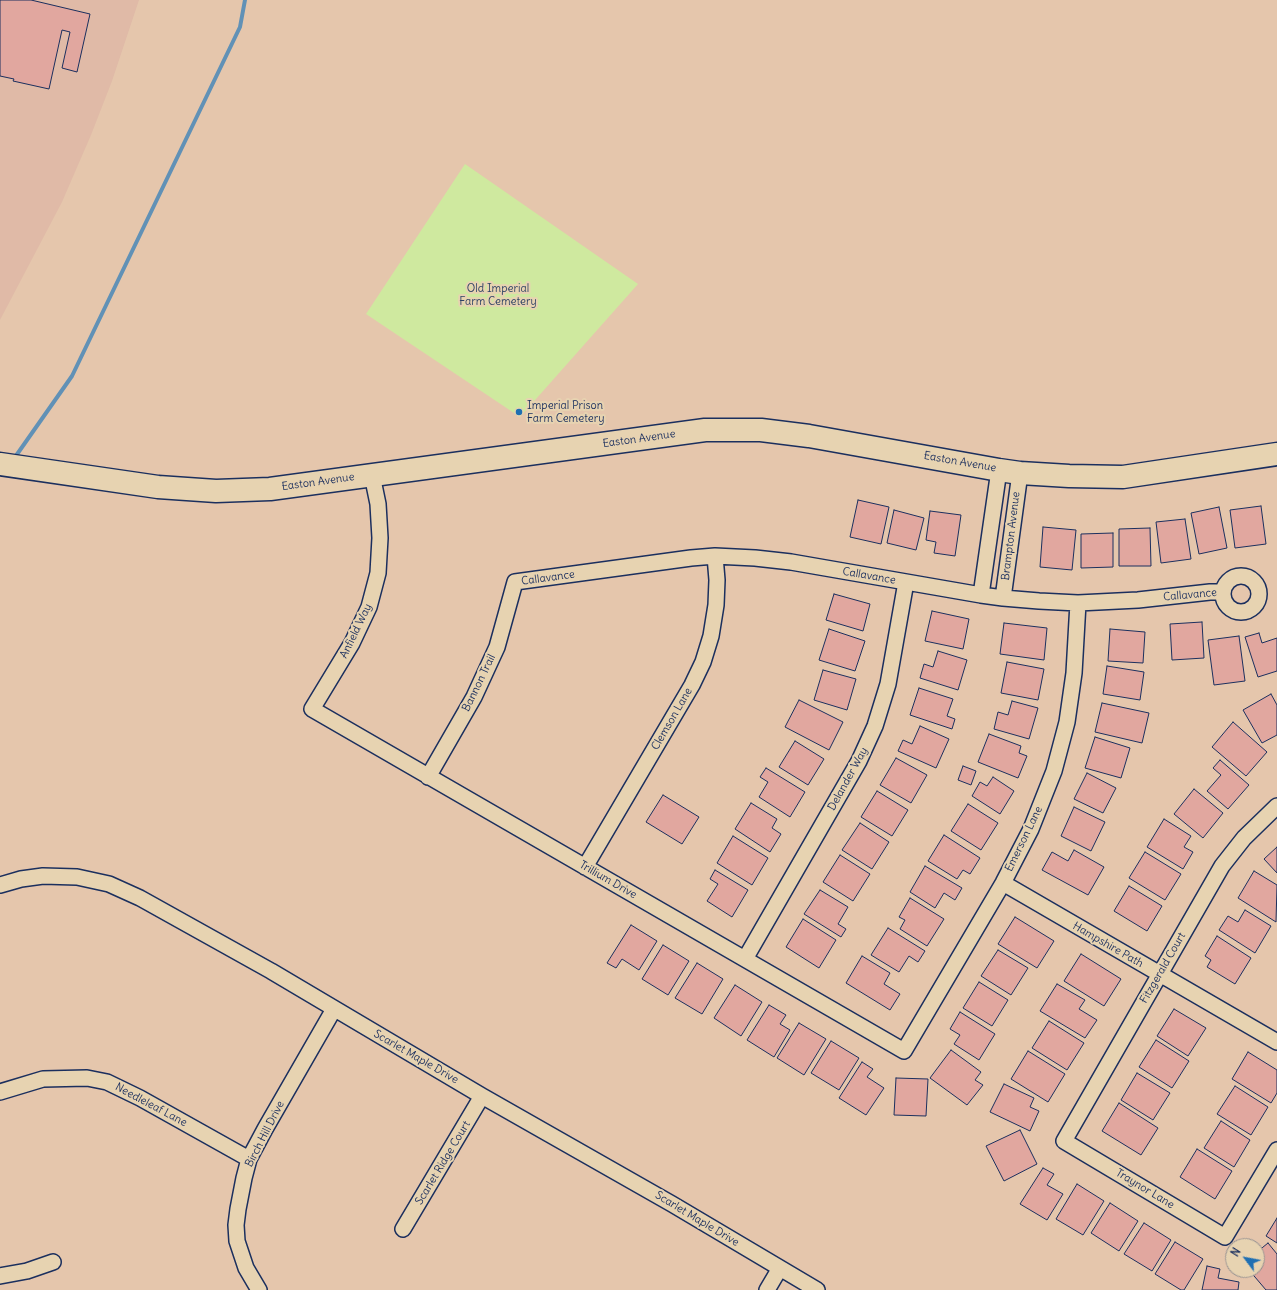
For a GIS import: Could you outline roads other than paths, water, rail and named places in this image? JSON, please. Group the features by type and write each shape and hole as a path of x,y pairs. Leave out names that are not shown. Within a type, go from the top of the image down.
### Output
{"street":[{"name":"Easton Avenue","path":"0,464 158,487 216,491 270,489 706,430 761,430 809,436 1009,471 1069,476 1123,477 1277,454"},
{"name":"Brampton Avenue","path":"980,595 1009,471"},
{"name":"Brampton Avenue","path":"1003,598 1009,471"},
{"name":"Anfield Way","path":"312,709 352,643 369,607 378,573 380,538 378,504 372,475"},
{"name":"Callavance","path":"515,582 715,556 791,562 1003,598 1078,603 1138,600 1210,592 1223,592"},
{"name":"Clemson Lane","path":"585,867 692,685 703,662 711,636 716,605 717,580 715,556"},
{"name":"Bannon Trail","path":"428,776 474,697 493,654 515,582"},
{"name":"Delander Way","path":"744,959 859,761 875,726 888,684 906,582"},
{"name":"Emerson Lane","path":"904,1051 1003,883 1031,829 1054,771 1067,722 1074,673 1078,603"},
{"name":"Trillium Drive","path":"312,709 904,1051"},
{"name":"Fitzgerald Court","path":"1064,1141 1222,866 1244,838 1277,806"},
{"name":"Scarlet Maple Drive","path":"0,885 21,879 54,876 76,877 109,884 140,898 271,971 482,1096 672,1204 817,1290"},
{"name":"Hampshire Path","path":"1003,883 1159,975 1277,1042"},
{"name":"Birch Hill Drive","path":"259,1290 246,1268 237,1241 236,1226 240,1197 249,1159 334,1009"},
{"name":"Needleleaf Lane","path":"0,1092 44,1079 87,1078 107,1082 140,1098 249,1159"},
{"name":"Scarlet Ridge Court","path":"403,1229 482,1096"},
{"name":"Traynor Lane","path":"1064,1141 1225,1237 1277,1150"},
{"path":"0,1276 27,1271 52,1262"},
{"path":"767,1290 780,1268"}],"waterway":[{"path":"13,460 72,376 240,27 245,0"}],"place":[{"name":"Imperial Prison Farm Cemetery","path":"519,412"}],"park label":[{"name":"Old Imperial Farm Cemetery","path":"498,295"}]}
